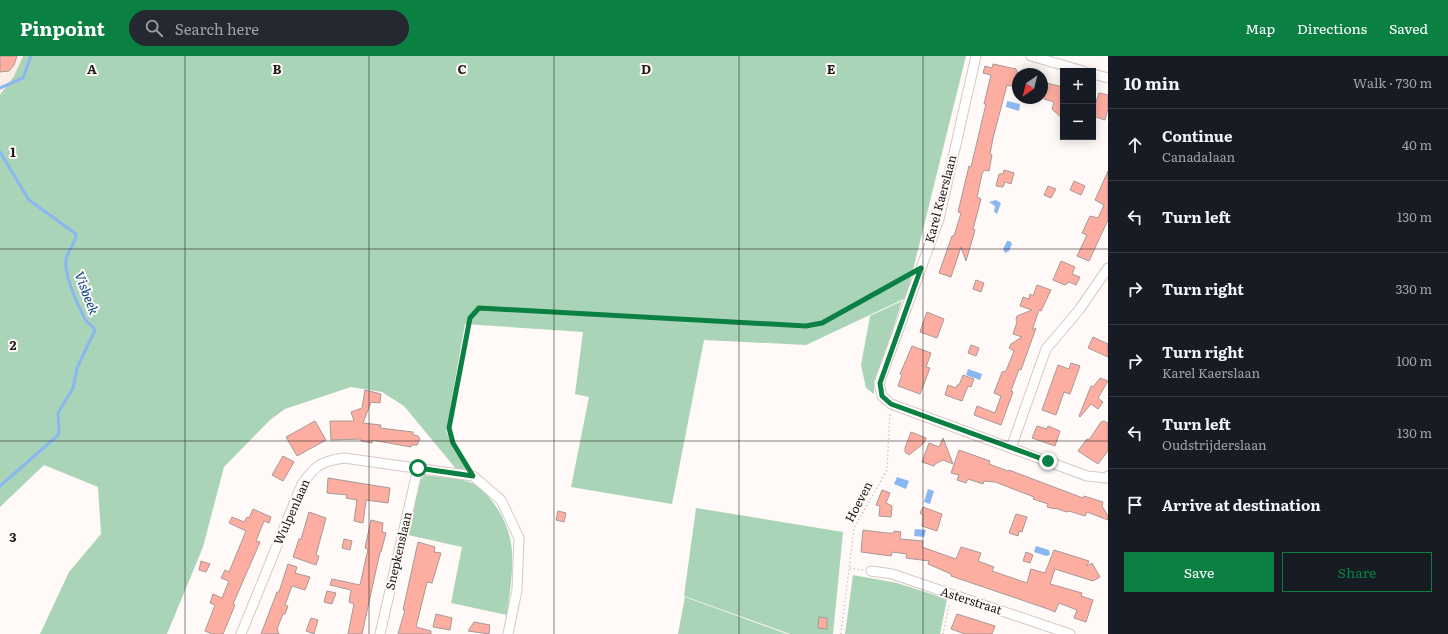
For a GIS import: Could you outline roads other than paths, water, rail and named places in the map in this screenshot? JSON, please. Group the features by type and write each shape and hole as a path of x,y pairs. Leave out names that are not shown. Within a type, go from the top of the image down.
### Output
{"street":[{"name":"Karel Kaerslaan","path":"976,56 939,219 880,383 882,396 891,404 1011,448"},
{"path":"1031,56 1073,68"},
{"path":"1096,75 1108,78"},
{"path":"1108,268 1079,310 1046,349 1011,448 1087,476 1108,478"},
{"name":"Wulpenlaan","path":"241,634 302,484 312,470 325,461 344,458 473,476 501,500 519,538 517,590 508,634"},
{"name":"Snepkenslaan","path":"380,634 418,468"},
{"name":"Asterstraat","path":"871,571 892,574 1070,634"}],"water":[{"path":"1007,101 1012,102 1012,104 1020,104 1019,111 1006,107"},
{"path":"996,200 1001,203 997,214 994,212 995,206 989,202"},
{"path":"1007,241 1010,241 1012,244 1009,251 1005,253 1003,249"},
{"path":"968,369 982,374 980,380 966,375"},
{"path":"897,477 909,481 906,489 894,484"},
{"path":"928,489 934,491 930,504 924,502"},
{"path":"915,529 926,530 924,537 914,536"},
{"path":"1036,546 1049,550 1050,555 1046,556 1034,552"}],"waterway":[{"name":"Visbeek","path":"0,88 23,78 31,56"},
{"name":"Visbeek","path":"0,152 29,200 76,234 75,241 66,260 67,274 72,290 85,319 95,330 77,368 73,388 58,413 59,433 0,486"}]}
